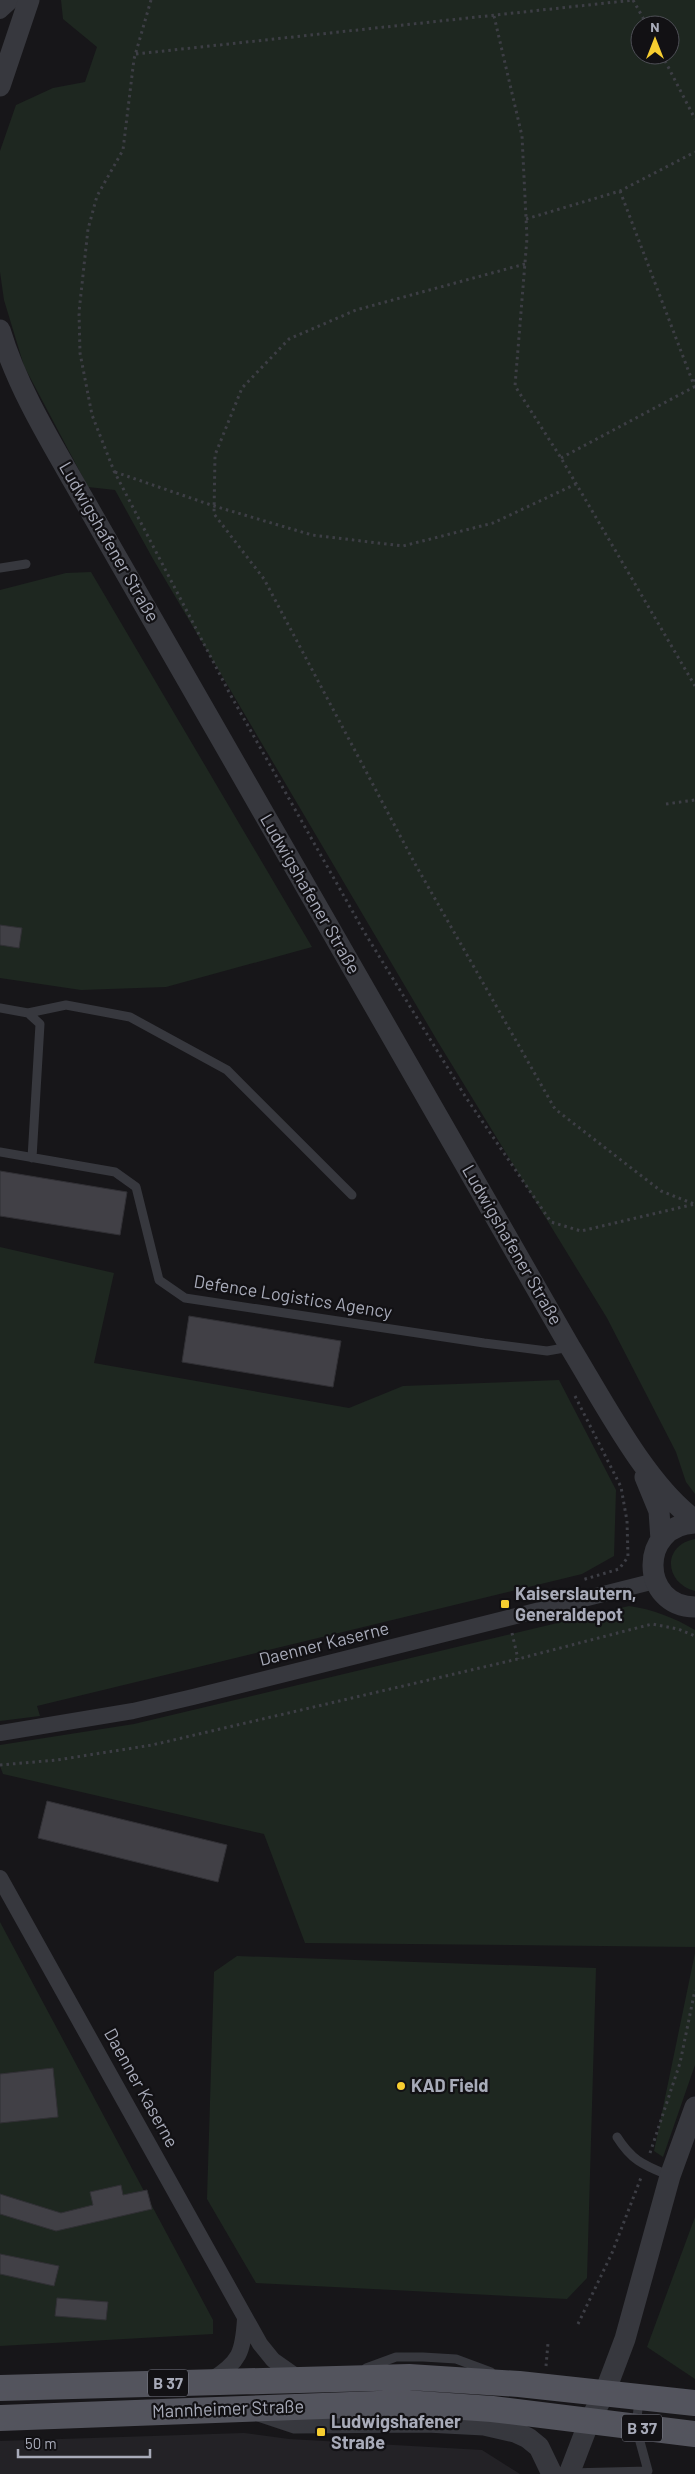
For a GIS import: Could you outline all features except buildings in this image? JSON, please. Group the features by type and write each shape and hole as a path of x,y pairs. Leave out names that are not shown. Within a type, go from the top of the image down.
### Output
{"main road":[{"name":"Mannheimer Straße","path":"0,2388 409,2377 519,2384 695,2403"},
{"name":"Mannheimer Straße","path":"0,2418 405,2403 492,2409 695,2434"}],"street":[{"path":"0,11 12,0"},
{"path":"1,71 30,0"},
{"name":"Ludwigshafener Straße","path":"0,330 4,357 88,507 570,1347 634,1451 674,1502 695,1522"},
{"name":"Ludwigshafener Straße","path":"634,1451 659,1511 661,1540"},
{"path":"692,1609 669,1599 656,1581 653,1559 661,1540 675,1528 695,1522"},
{"name":"Daenner Kaserne","path":"0,1733 116,1714 184,1699 656,1581"},
{"name":"Daenner Kaserne","path":"0,1878 260,2344 273,2360 302,2380"},
{"path":"569,2474 589,2422 605,2392 625,2338 670,2176 695,2107"},
{"path":"209,2382 229,2369 237,2360 243,2345 245,2319"},
{"path":"254,2410 295,2423 427,2422 484,2425 515,2432 528,2438 539,2447 552,2474"}],"lane":[{"path":"0,568 26,564"},
{"path":"0,1008 28,1013 66,1005 130,1017 226,1070 352,1195"},
{"path":"28,1013 40,1024 32,1158"},
{"name":"Defence Logistics Agency","path":"0,1152 115,1172 136,1187 159,1280 185,1298 493,1345 547,1351 570,1347"},
{"path":"617,2137 628,2154 645,2166 670,2176"},
{"path":"569,2474 648,2471 636,2427 639,2396"},
{"path":"427,2422 492,2409"}],"path":[{"path":"151,0 136,54 123,150 96,196 88,228 79,312 80,353 92,416 114,471 230,694 363,930 465,1096 551,1222 581,1231 695,1204"},
{"path":"136,54 634,0 642,15"},
{"path":"494,16 522,136 526,264 515,386 561,458 693,677 695,686"},
{"path":"667,65 695,119"},
{"path":"526,219 620,191 695,152"},
{"path":"620,191 695,387"},
{"path":"526,264 356,310 289,339 242,388 215,455 214,514 264,579 414,862 555,1110 661,1191 695,1204"},
{"path":"695,379 695,387"},
{"path":"561,458 695,387"},
{"path":"114,471 214,506 312,535 403,546 493,523 576,484"},
{"path":"666,804 695,800"},
{"path":"572,1392 621,1487 627,1521 628,1557 619,1569 581,1580"},
{"path":"0,1765 57,1760 152,1744 518,1659 652,1624 695,1636"},
{"path":"512,1631 518,1659"}],"shaded area":[{"path":"61,0 695,0 695,1494 686,1482 676,1452 607,1318 438,1042 153,559 115,490 88,487 24,366 4,300 0,272 0,151 16,105 53,88 85,82 97,47 63,19"},
{"path":"91,572 312,947 166,987 81,990 0,978 0,590 66,573"},
{"path":"0,1247 114,1273 94,1363 349,1408 403,1386 559,1380 616,1490 614,1556 582,1574 37,1706 40,1716 0,1721"},
{"path":"695,1539 695,1591 685,1587 677,1580 671,1564 672,1556 677,1549 684,1543"},
{"path":"629,1606 663,1615 695,1630 695,1947 305,1943 264,1834 3,1774 0,1766 0,1745 134,1724"},
{"path":"0,1922 213,2320 213,2334 0,2346"},
{"path":"695,1953 695,2065 663,2157 654,2151"},
{"name":"KAD Field","path":"237,1956 596,1968 587,2278 567,2299 256,2283 207,2199 214,1972"},
{"path":"695,2217 695,2379 647,2347"},
{"path":"244,2433 289,2439 482,2450 520,2474 0,2474 0,2441"}],"place":[{"name":"Kaiserslautern, Generaldepot","path":"505,1604"},
{"name":"KAD Field","path":"401,2086"},
{"name":"Ludwigshafener Straße","path":"321,2432"}]}
